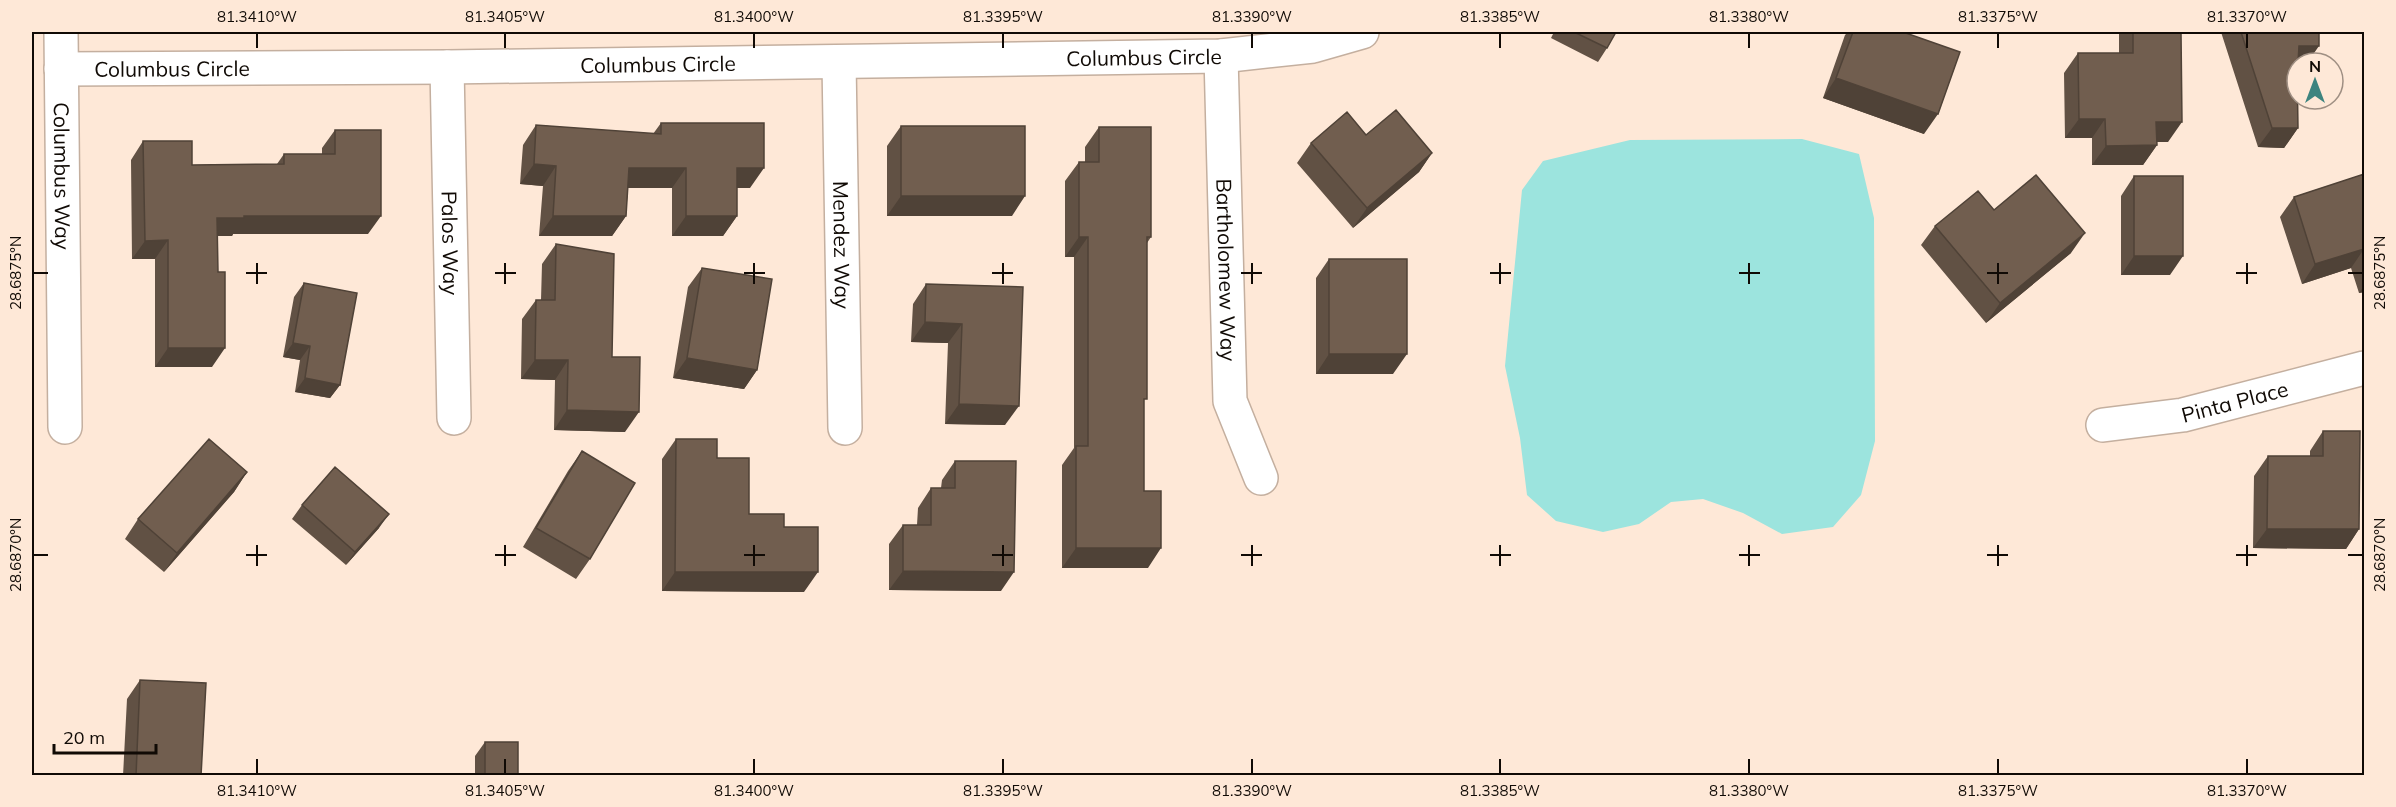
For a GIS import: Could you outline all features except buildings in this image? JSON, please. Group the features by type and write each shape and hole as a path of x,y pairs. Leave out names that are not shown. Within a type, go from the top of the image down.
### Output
{"street":[{"path":"61,32 61,69"},
{"name":"Columbus Circle","path":"61,69 447,67 1221,56 1313,46 1362,32"},
{"name":"Bartholomew Way","path":"1221,56 1230,401 1262,478"},
{"name":"Mendez Way","path":"839,62 845,428"},
{"name":"Palos Way","path":"447,67 454,418"},
{"name":"Columbus Way","path":"61,69 64,427"},
{"name":"Pinta Place","path":"2103,425 2183,415 2364,368"}],"water":[{"path":"1802,139 1859,154 1874,218 1875,441 1861,495 1833,527 1782,534 1743,513 1703,499 1671,502 1639,524 1603,532 1556,521 1527,495 1520,438 1505,366 1522,190 1543,161 1630,140"}]}
